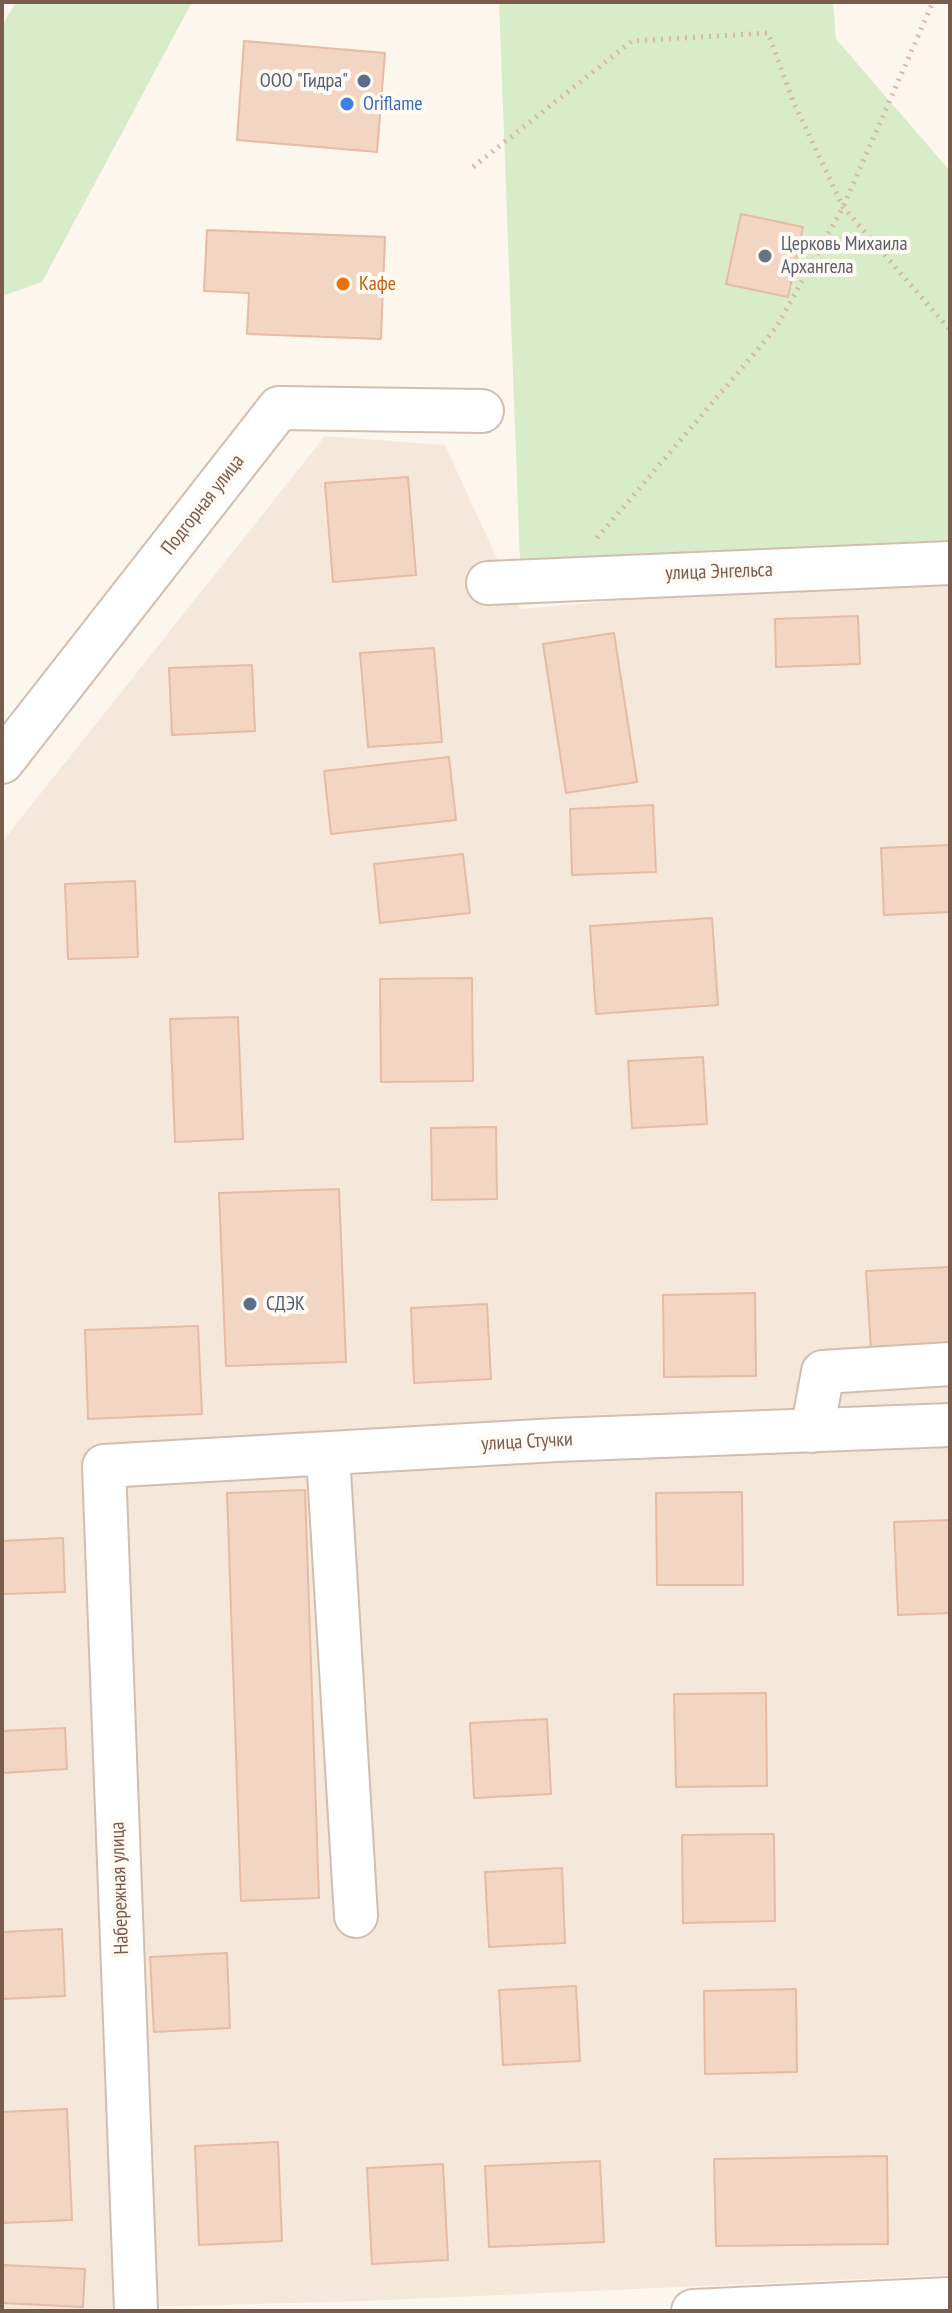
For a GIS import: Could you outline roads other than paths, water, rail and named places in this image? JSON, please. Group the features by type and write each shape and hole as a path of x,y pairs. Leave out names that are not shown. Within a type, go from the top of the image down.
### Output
{"street":[{"name":"Подгорная улица","path":"2,762 279,408 482,411"},
{"name":"улица Энгельса","path":"488,583 950,563"},
{"path":"812,1431 823,1372 950,1364"},
{"name":"улица Стучки","path":"104,1466 556,1440 950,1425"},
{"path":"328,1455 356,1916"},
{"name":"Набережная улица","path":"104,1466 136,2311"},
{"path":"693,2311 950,2299"}],"place":[{"name":"ООО \"Гидра\"","path":"364,81"},
{"name":"Oriflame","path":"347,104"},
{"name":"Церковь Михаила Архангела","path":"765,256"},
{"name":"Кафе","path":"343,284"},
{"name":"СДЭК","path":"250,1304"}]}
